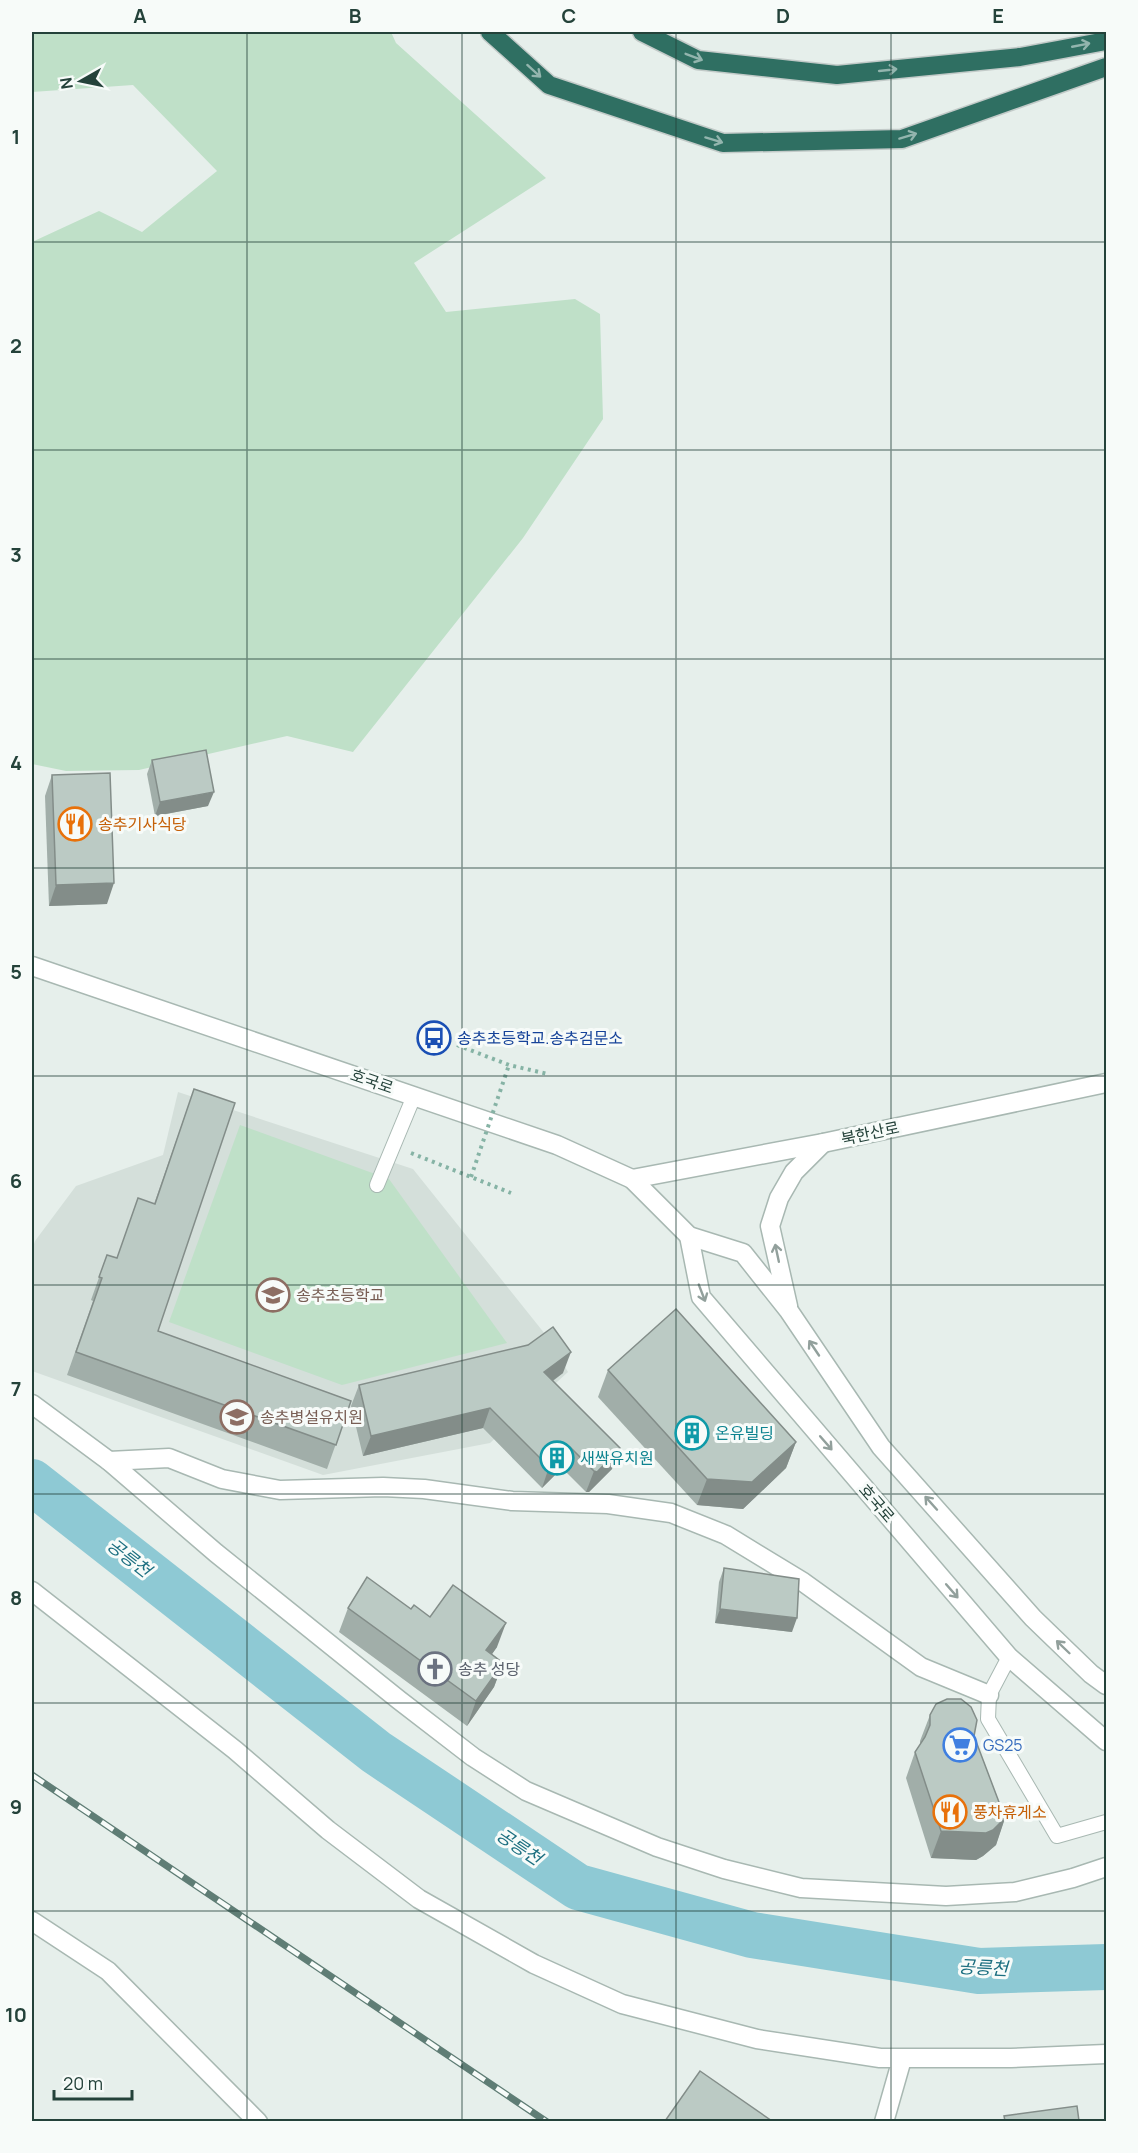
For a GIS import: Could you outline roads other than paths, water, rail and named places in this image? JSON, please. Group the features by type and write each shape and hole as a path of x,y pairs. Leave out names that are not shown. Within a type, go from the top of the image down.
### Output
{"highway":[{"path":"490,32 549,85 723,143 902,139 1107,67"},
{"path":"642,32 698,60 837,75 1020,57 1107,41"}],"street":[{"name":"호국로","path":"32,966 557,1145 632,1179 689,1236 743,1253 789,1311 881,1447 1033,1618 1091,1674 1107,1685"},
{"name":"북한산로","path":"632,1179 823,1143 1107,1083"},
{"path":"789,1311 770,1226 779,1198 794,1172 823,1143"},
{"name":"호국로","path":"689,1236 701,1297 1009,1657 1107,1741"},
{"path":"32,1404 109,1461 216,1553 399,1700 473,1757 526,1791 657,1847 724,1869 801,1888 935,1896 1015,1892 1107,1867"},
{"path":"109,1461 169,1458 222,1479 280,1490 383,1487 424,1489 512,1501 608,1504 671,1513 726,1535 745,1546 803,1582 921,1667 989,1695"},
{"path":"32,1591 235,1750 328,1830 419,1899 534,1964 622,2004 746,2036 880,2058 1011,2058 1107,2054"},
{"path":"32,1922 108,1971 258,2121"},
{"path":"884,2121 902,2059"}],"lane":[{"path":"378,1185 414,1096"},
{"path":"1009,1657 989,1695 988,1719 1057,1836 1107,1822"}],"waterway":[{"name":"공릉천","path":"32,1482 376,1752 578,1887 752,1935 979,1971 1106,1967"}],"railway":[{"path":"32,1775 547,2122"}],"place":[{"name":"송추기사식당","path":"75,824"},
{"name":"송추초등학교.송추검문소","path":"434,1038"},
{"name":"송추초등학교","path":"273,1295"},
{"name":"송추병설유치원","path":"237,1417"},
{"name":"온유빌딩","path":"692,1433"},
{"name":"새싹유치원","path":"557,1458"},
{"name":"송추 성당","path":"435,1669"},
{"name":"GS25","path":"960,1745"},
{"name":"풍차휴게소","path":"950,1812"}]}
